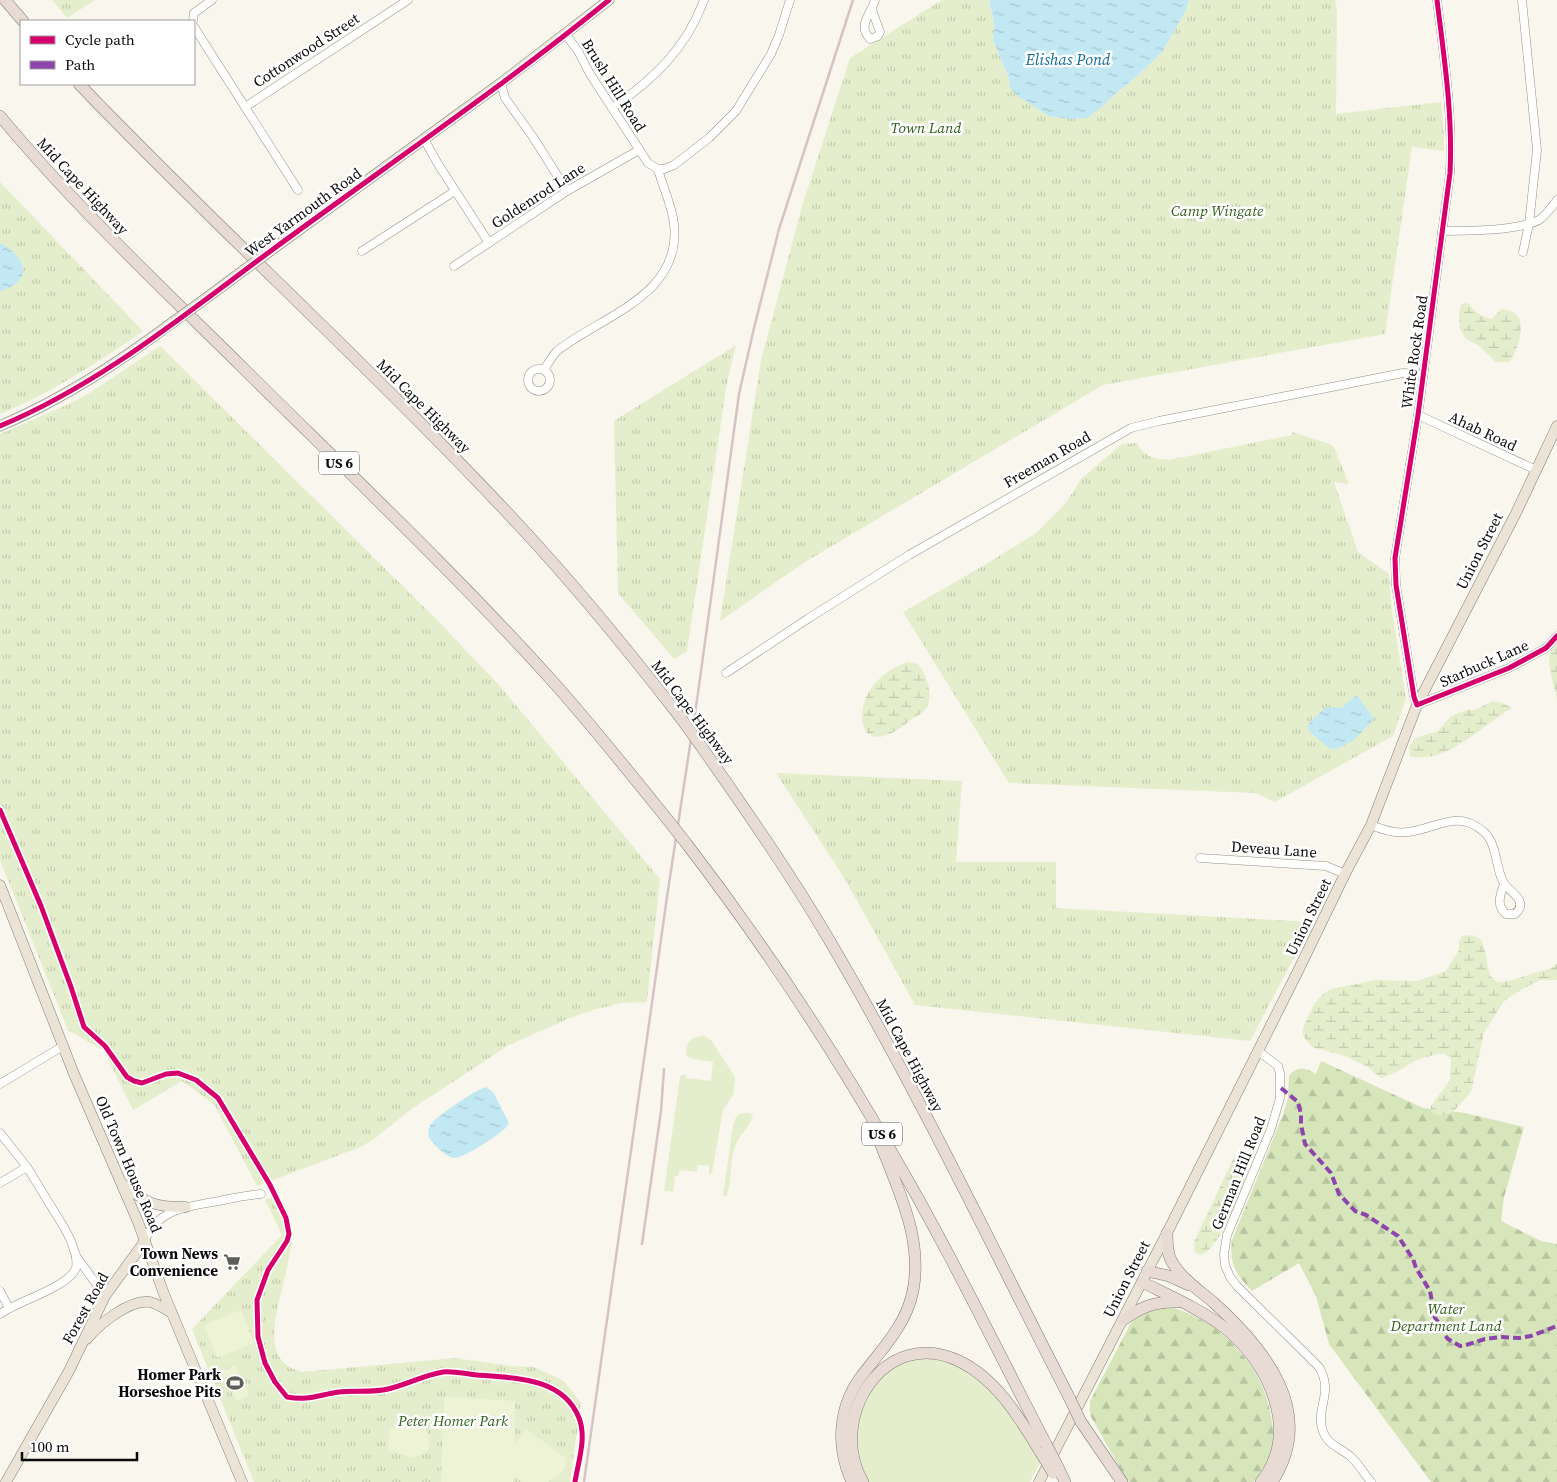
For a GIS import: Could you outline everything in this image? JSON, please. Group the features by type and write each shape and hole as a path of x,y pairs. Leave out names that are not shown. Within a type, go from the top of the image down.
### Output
{"highway":[{"path":"5,0 22,20"},
{"name":"Mid Cape Highway","path":"80,85 512,517 602,620 680,717 781,862 857,988 890,1048 1070,1399 1077,1420 1113,1482"},
{"name":"Mid Cape Highway","path":"0,116 118,246 437,560 497,622 612,751 686,843 777,968 870,1115 934,1228 1043,1449 1057,1473 1065,1482"},
{"path":"852,1482 844,1460 841,1444 841,1426 846,1406 860,1379 900,1325 911,1299 915,1275 914,1247 910,1222 899,1187 870,1115"},
{"path":"1167,1233 1168,1248 1172,1262 1195,1288 1257,1346 1269,1364 1280,1387 1288,1412 1288,1438 1282,1464 1272,1482"},
{"path":"1147,1271 1179,1280 1195,1288"},
{"path":"1142,1282 1215,1321 1234,1336 1259,1366 1271,1388 1278,1412 1279,1434 1278,1445 1272,1464 1261,1482"},
{"path":"1123,1320 1149,1304 1182,1302"},
{"path":"863,1482 853,1460 851,1442 852,1422 858,1403 868,1384 875,1376 888,1366 913,1356 929,1354 949,1357 976,1371 1003,1397 1043,1449"},
{"path":"1077,1420 1122,1482"}],"main road":[{"name":"West Yarmouth Road","path":"0,426 54,401 106,371 501,83 566,35 609,0"},
{"name":"Union Street","path":"1039,1482 1077,1420 1147,1271 1371,825 1417,705 1557,426"},
{"name":"Old Town House Road","path":"0,885 63,1046 145,1240 172,1313 242,1482"},
{"path":"122,1184 151,1204 186,1207"},
{"name":"Forest Road","path":"6,1482 69,1371 105,1296 145,1240"},
{"path":"80,1347 90,1334 111,1317 136,1304 152,1302 172,1313"}],"street":[{"path":"194,20 194,13 212,0"},
{"name":"Cottonwood Street","path":"245,107 408,0"},
{"path":"612,108 664,66 691,31 704,0"},
{"path":"544,370 556,352 638,301 653,286 662,272 672,248 674,226 670,203 658,169 674,166 708,138 738,108 772,54 790,0"},
{"path":"872,10 875,0"},
{"name":"White Rock Road","path":"1417,705 1414,698 1395,572 1395,558 1418,415 1449,185 1451,142 1437,0"},
{"path":"1522,0 1538,150 1523,252"},
{"path":"195,28 298,190"},
{"name":"Brush Hill Road","path":"566,35 578,51 590,74 639,150 648,163 658,169"},
{"path":"501,83 505,98 533,137 567,191"},
{"path":"424,139 489,243"},
{"name":"Goldenrod Lane","path":"454,266 567,191 639,150"},
{"path":"362,251 455,191"},
{"path":"1442,231 1494,229 1528,224 1542,218 1557,200"},
{"name":"Freeman Road","path":"726,673 909,555 1131,428 1158,421 1393,375 1412,372 1423,374"},
{"name":"Ahab Road","path":"1418,415 1536,470"},
{"name":"Starbuck Lane","path":"1417,705 1509,668 1546,648 1557,636"},
{"path":"1371,825 1386,831 1406,833 1453,820 1470,822 1485,832 1490,839 1504,884"},
{"name":"Deveau Lane","path":"1200,858 1326,866 1345,874"},
{"path":"0,1084 63,1046"},
{"name":"German Hill Road","path":"1258,1051 1278,1066 1281,1084 1280,1098 1271,1128 1227,1235 1224,1254 1225,1265 1230,1277 1237,1286 1308,1355 1324,1374 1326,1389 1321,1426 1328,1442 1353,1459 1371,1482"},
{"path":"0,1133 28,1167 72,1241 76,1256 76,1268 63,1283 0,1314"},
{"path":"0,1183 28,1167"},
{"name":"Forest Road","path":"145,1240 148,1232 160,1220 176,1210 261,1194"},
{"path":"76,1256 105,1296"},
{"path":"0,1291 9,1308"}],"green space":[{"path":"52,0 95,0 67,18"},
{"name":"Camp Wingate","path":"942,0 989,0 994,24 993,40 1008,76 1010,87 1102,107 1163,51 1186,10 1189,0 1335,0 1337,9 1336,114 1441,102 1444,151 1412,147 1385,334 1103,385 805,562 720,621 761,360 803,203 850,58"},
{"path":"0,182 143,331 73,377 37,397 0,414"},
{"path":"1467,302 1484,317 1492,319 1501,309 1512,311 1518,317 1521,329 1520,336 1516,351 1510,362 1496,362 1479,346 1465,338 1460,328 1459,314 1461,305"},
{"path":"736,345 727,382 687,651 674,659 618,593 614,421"},
{"path":"160,346 435,618 500,686 660,879 647,1002 621,1003 593,1010 509,1045 410,1110 373,1140 358,1148 257,1186 214,1104 182,1081 133,1110 104,1051 68,1030 0,860 0,434 71,403 91,392"},
{"path":"1292,432 1334,447 1349,484 1334,482 1358,552 1389,574 1392,611 1406,698 1393,736 1275,802 1255,793 1009,783 903,612 1036,533 1065,504 1082,478 1122,444 1137,443 1150,456 1169,460 1292,435"},
{"path":"1557,644 1557,700 1549,662 1552,649"},
{"path":"907,662 918,664 924,673 930,696 927,707 923,712 891,733 876,737 870,735 866,732 862,721 864,703 867,696 875,683 893,669"},
{"path":"1493,701 1503,703 1512,708 1464,742 1450,749 1437,755 1424,757 1410,756 1409,747 1415,738 1438,731 1451,716 1467,710 1475,710"},
{"path":"776,773 962,781 956,862 1056,862 1056,908 1313,922 1250,1041 915,1005 845,879"},
{"path":"1468,935 1479,938 1485,949 1489,972 1496,981 1502,982 1515,979 1547,970 1557,964 1557,980 1541,980 1522,989 1503,1002 1484,1033 1471,1092 1453,1112 1437,1115 1431,1111 1431,1106 1450,1080 1451,1059 1444,1054 1436,1054 1417,1060 1382,1078 1368,1067 1345,1056 1312,1047 1303,1036 1303,1028 1314,1004 1324,993 1331,989 1376,980 1417,981 1446,971 1459,950 1459,942 1462,936"},
{"path":"704,1036 711,1040 735,1077 733,1095 723,1110 712,1173 709,1175 709,1166 698,1165 697,1172 680,1170 678,1176 675,1176 673,1192 664,1191 680,1077 681,1075 686,1075 686,1078 711,1081 713,1062 689,1058 686,1054 690,1040"},
{"name":"Water Department Land","path":"1321,1061 1423,1108 1465,1113 1524,1127 1504,1197 1501,1221 1541,1241 1557,1244 1557,1482 1431,1482 1329,1344 1316,1296 1299,1263 1252,1291 1238,1274 1233,1262 1232,1240 1282,1117 1288,1099 1289,1076 1299,1069 1309,1070 1316,1074"},
{"path":"741,1113 750,1113 753,1116 735,1146 730,1185 726,1197 723,1195 733,1126 736,1117"},
{"path":"1240,1154 1243,1157 1246,1171 1241,1191 1230,1218 1208,1250 1201,1255 1195,1253 1194,1242 1233,1159"},
{"name":"Peter Homer Park","path":"279,1197 289,1215 292,1237 274,1333 277,1352 288,1366 302,1372 455,1358 511,1366 534,1367 564,1381 581,1403 570,1482 254,1482 192,1329 282,1235 265,1199"},
{"path":"1171,1307 1188,1313 1219,1332 1245,1357 1255,1372 1269,1406 1273,1427 1273,1440 1266,1462 1254,1482 1129,1482 1090,1415 1090,1401 1131,1323 1149,1311"},
{"path":"241,1310 254,1343 217,1358 204,1325"},
{"path":"922,1359 939,1359 960,1368 975,1377 1000,1402 1041,1461 1030,1482 868,1482 855,1447 860,1408 869,1390 883,1375 903,1363"},
{"name":"Homer Park Horseshoe Pits","path":"235,1365 249,1395 236,1401 222,1372"},
{"path":"444,1397 515,1401 514,1444 526,1429 567,1459 565,1470 549,1482 521,1482 514,1475 513,1482 441,1482"},
{"path":"416,1419 424,1426 428,1433 428,1451 414,1458 388,1450 390,1429"}],"water":[{"name":"Elishas Pond","path":"989,0 1189,0 1186,10 1163,51 1134,79 1087,118 1068,119 1049,116 1015,94 1010,87 1008,76 993,40 994,24"},
{"path":"0,243 18,258 23,268 23,274 11,287 0,292"},
{"path":"1355,696 1358,697 1373,720 1353,741 1336,749 1329,748 1313,735 1307,727 1326,707 1342,708"},
{"path":"486,1087 493,1092 509,1123 508,1125 491,1139 465,1154 454,1158 447,1155 429,1138 431,1125 442,1114"}],"railway":[{"path":"584,1482 667,897 698,693 739,394 779,229 853,0"},
{"path":"642,1244 661,1111 664,1069"}],"marked path":[{"path":"1281,1088 1298,1102 1305,1144 1331,1173 1339,1194 1355,1211 1366,1215 1398,1236 1430,1291 1435,1318 1448,1339 1460,1346 1485,1339 1531,1336 1557,1326"}],"cycle path":[{"path":"0,426 73,390 108,369 174,323 485,96 609,0"},
{"path":"1437,0 1449,108 1450,173 1418,415 1395,558 1396,585 1414,697 1417,705 1509,668 1546,648 1557,636"},
{"path":"0,810 41,906 84,1027 105,1046 127,1077 134,1081 142,1083 166,1074 178,1073 196,1080 218,1098 270,1185 286,1218 289,1234 287,1241 268,1270 257,1300 258,1337 265,1363 275,1382 287,1397 307,1398 339,1392 382,1390 443,1372 506,1377 535,1382 561,1394 572,1405 579,1418 582,1442 575,1482"}],"place":[{"name":"Town News Convenience","path":"232,1262"},
{"name":"Homer Park Horseshoe Pits","path":"235,1383"}],"park label":[{"name":"Town Land","path":"926,127"}]}
